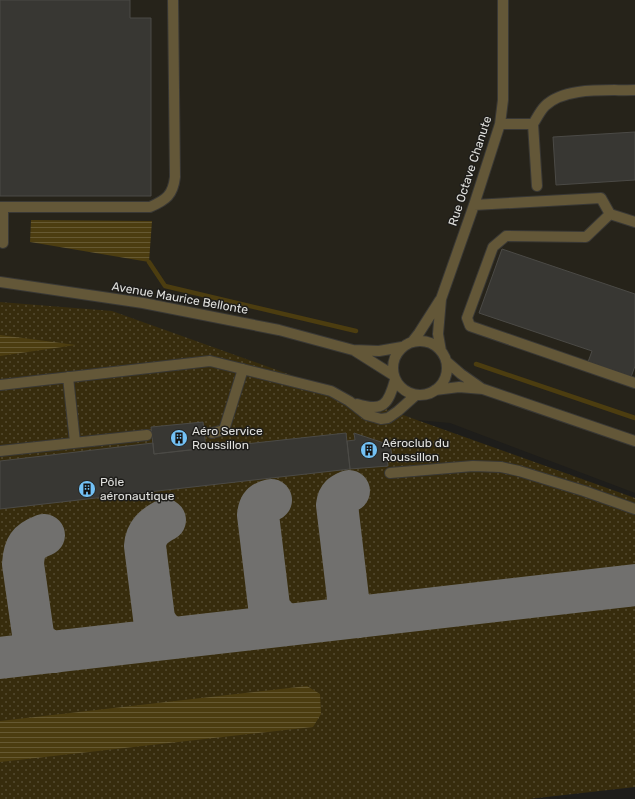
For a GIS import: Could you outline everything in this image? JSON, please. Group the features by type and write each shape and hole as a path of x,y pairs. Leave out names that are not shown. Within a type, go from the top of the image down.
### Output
{"street":[{"path":"3,243 1,207 150,207 162,202 170,194 174,187 175,177 174,0"},
{"name":"Rue Octave Chanute","path":"407,345 419,334 441,299 474,205 500,124 503,100 503,0"},
{"path":"537,186 533,124 546,106 560,97 581,92 635,90"},
{"path":"500,124 533,124"},
{"path":"474,205 601,198 610,214 635,222"},
{"path":"610,214 586,237 506,236 493,247 467,318 470,326 635,382"},
{"name":"Avenue Maurice Bellonte","path":"0,282 143,303 279,330 353,350 379,351 407,345"},
{"name":"Rue Octave Chanute","path":"441,299 438,334 441,351"},
{"path":"349,401 378,408 386,403 392,392 394,378 393,367 397,353 407,345 419,341 428,342 435,346 441,351 446,361 461,374 483,389"},
{"name":"Avenue Maurice Bellonte","path":"353,350 394,378"},
{"path":"0,385 210,361 331,391 349,401 367,415 381,420 398,412 416,395"},
{"path":"435,390 445,377 446,361"},
{"path":"212,433 224,430 243,369"},
{"path":"68,377 76,442"},
{"path":"394,378 401,387 416,395 423,395 435,390 459,387 483,389 635,441"},
{"path":"0,451 147,435"},
{"path":"390,473 473,466 501,467 584,491 635,509"}],"shaded area":[{"path":"0,0 635,0 635,493 450,423 182,399 0,438"},
{"path":"31,220 152,221 149,262 30,242"},
{"path":"0,302 112,311 635,498 635,576 360,605 290,615 0,647"},
{"path":"0,335 76,345 0,356"},
{"path":"635,599 635,787 529,799 0,799 0,670"},
{"path":"307,686 320,694 321,714 313,727 0,762 0,721"}],"building":[{"path":"0,0 130,0 130,18 151,18 151,196 0,196"},
{"path":"635,132 635,180 556,185 553,137"},
{"path":"502,249 635,294 635,366 631,377 588,362 592,351 479,313"},
{"name":"Aéro Service Roussillon","path":"203,422 206,448 154,454 151,427"},
{"name":"Pôle aéronautique","path":"346,433 350,469 0,509 0,461 153,443 154,454"},
{"name":"Aéroclub du Roussillon","path":"354,433 390,445 392,455 387,456 388,466 350,469 347,441 355,440"}],"waterway":[{"path":"149,262 165,286 356,331"},
{"path":"476,364 635,418"}],"taxiway":[{"path":"349,491 344,493 338,499 337,505 349,606 351,611 359,617"},
{"path":"271,500 262,505 259,509 258,515 269,606 272,612 288,625"},
{"path":"165,520 151,530 147,537 145,546 154,618 162,631 175,638"},
{"path":"44,535 28,545 24,553 23,564 33,634 41,646 55,652"},
{"path":"0,658 635,585"}],"place":[{"name":"Aéro Service Roussillon","path":"179,438"},
{"name":"Aéroclub du Roussillon","path":"369,450"},
{"name":"Pôle aéronautique","path":"87,489"}]}
